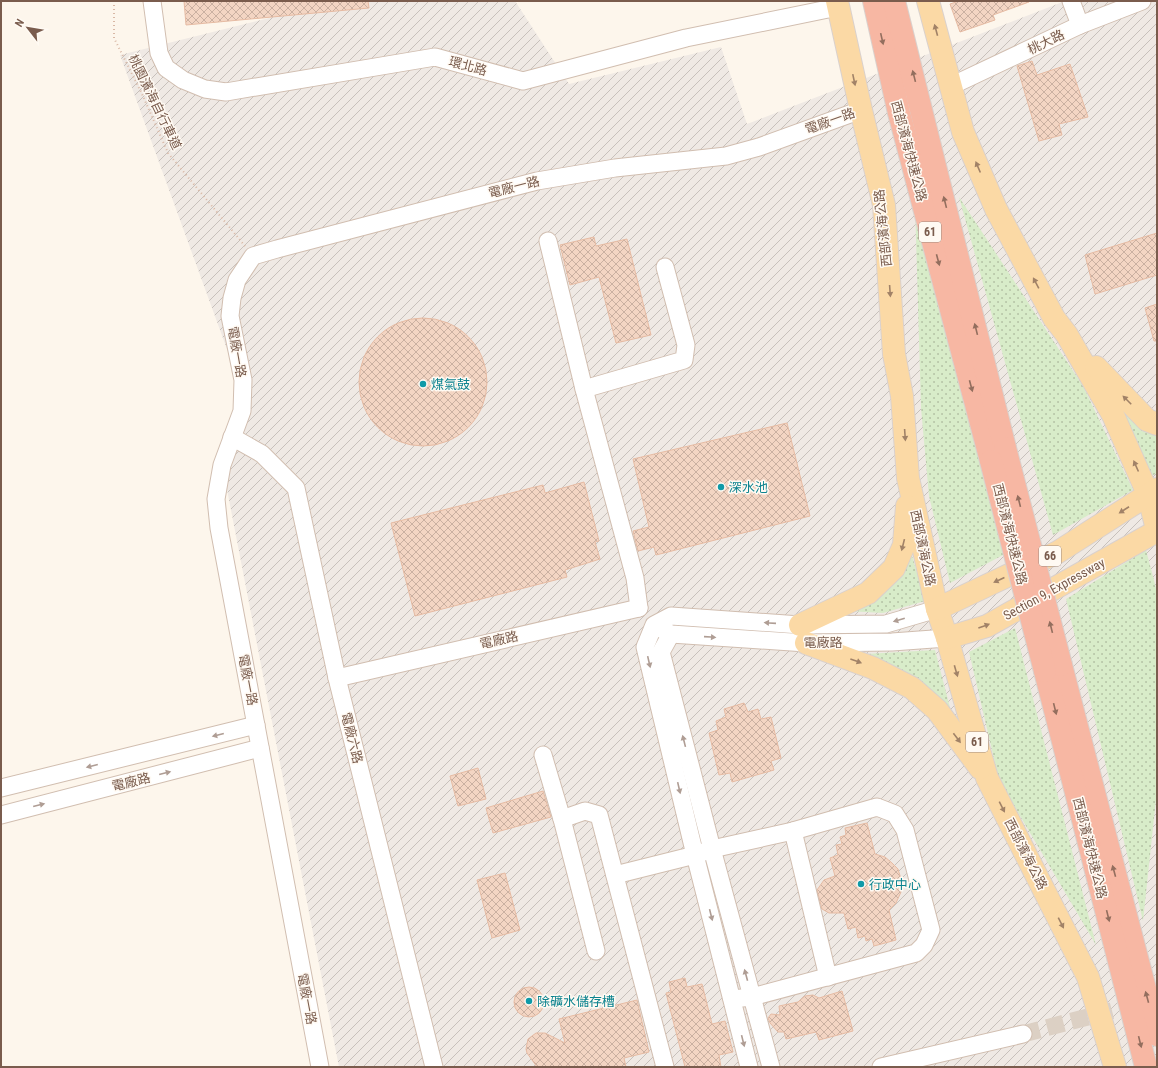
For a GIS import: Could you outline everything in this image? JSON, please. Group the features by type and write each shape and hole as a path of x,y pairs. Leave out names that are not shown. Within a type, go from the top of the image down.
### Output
{"highway":[{"name":"西部濱海快速公路","path":"874,1 899,113 998,455"},
{"name":"西部濱海快速公路","path":"894,1 998,455 1053,668 1146,1067"},
{"name":"西部濱海快速公路","path":"1053,668 1157,1034"}],"main road":[{"path":"928,1 964,132 996,209 1054,318 1114,388 1147,420 1157,424"},
{"name":"西部濱海公路","path":"838,4 861,110 884,205 894,354 902,396 908,478 937,610 988,778 1088,976 1115,1067"},
{"path":"1067,335 1113,415 1153,492 1157,530"},
{"path":"803,634 868,594 894,568 904,545 908,478"},
{"name":"66","path":"937,610 1058,552 1153,492"},
{"name":"Section 9, Expressway","path":"946,638 987,626 1157,530"},
{"path":"803,634 912,688 937,710 988,778"}],"street":[{"name":"環北路","path":"152,1 160,53 166,68 183,80 205,89 226,92 435,57 522,81 686,38 838,4"},
{"path":"1071,1 1080,25"},
{"name":"桃大路","path":"951,86 1080,25 1142,1"},
{"name":"電廠一路","path":"320,1067 219,528 216,499 222,465 242,411 243,380 230,316 232,298 237,280 253,256 277,249 537,180 615,168 726,156 759,147 861,110"},
{"path":"548,241 584,389 635,578 640,608"},
{"path":"584,389 684,360 686,344 665,267"},
{"name":"電廠六路","path":"232,438 262,454 296,488 337,678 434,1067"},
{"name":"電廠路","path":"337,678 640,608 654,625 671,634 803,634 886,624 937,610"},
{"name":"電廠路","path":"654,625 671,616 803,634 892,642 946,638"},
{"path":"654,625 645,647 695,855 749,1067"},
{"path":"671,634 661,652 771,1067"},
{"name":"電廠路","path":"1,788 256,725"},
{"name":"電廠路","path":"1,815 260,748"},
{"path":"543,754 562,819 596,952"},
{"path":"615,875 695,855 712,849 792,831 877,807 895,814 905,830 931,930 924,945 916,953 752,997 732,999"},
{"path":"562,819 585,811 599,815 666,1067"},
{"path":"792,831 828,977"},
{"path":"881,1067 1023,1034"}],"path":[{"name":"桃園濱海自行車道","path":"114,1 114,38 142,94 168,153 253,256"}],"shaded area":[{"path":"337,1 515,1 569,84 721,47 747,124 1065,1 1157,1 1157,1067 339,1067 224,474 248,407 120,55"}],"green space":[{"path":"959,197 1083,386 1133,490 1053,535"},
{"path":"915,204 1005,554 950,583 929,496 921,408"},
{"path":"1119,407 1157,434 1157,473 1152,476"},
{"path":"909,545 925,601 883,613 847,611"},
{"path":"1146,550 1157,592 1157,790 1143,921 1066,599"},
{"path":"1015,628 1096,945 999,780 969,652"},
{"path":"935,650 953,719 866,654"}],"building":[{"path":"184,1 368,1 369,8 186,25"},
{"path":"959,1 1029,2 993,15 995,20 960,32 950,4"},
{"path":"1032,61 1037,75 1070,64 1088,117 1059,124 1062,135 1039,141 1017,66"},
{"path":"1157,233 1157,275 1095,294 1085,255"},
{"path":"594,237 596,246 627,239 651,335 616,343 599,277 570,285 560,245"},
{"path":"1157,304 1157,341 1154,341 1145,308"},
{"name":"煤氣鼓","path":"429,318 442,320 453,325 464,332 473,341 485,363 487,382 485,401 480,412 473,423 464,432 442,444 417,446 404,444 393,439 382,432 373,423 361,401 359,376 361,363 366,352 373,341 382,332 404,320"},
{"name":"深水池","path":"787,423 810,516 656,555 654,547 638,551 633,531 649,527 633,459"},
{"path":"584,482 599,541 595,542 600,559 565,570 567,577 415,616 391,523 543,485 545,493"},
{"path":"744,703 748,712 758,709 761,719 771,717 781,758 771,761 774,770 732,782 730,773 719,775 709,733 718,730 716,721 726,717 724,709"},
{"path":"478,768 486,799 458,806 450,776"},
{"path":"543,791 551,817 493,833 486,808"},
{"name":"行政中心","path":"867,823 875,854 885,857 892,863 898,869 901,879 901,892 896,903 889,910 896,940 874,946 872,939 866,941 865,936 858,938 856,927 848,929 844,913 829,913 822,909 817,890 824,880 835,876 830,858 838,855 836,845 842,844 840,837 846,835 845,828"},
{"path":"505,873 520,930 492,938 477,880"},
{"path":"685,978 687,987 702,984 712,1024 725,1021 733,1052 719,1055 721,1067 685,1067 666,993 671,992 669,982"},
{"name":"除礦水儲存槽","path":"529,987 540,991 544,1002 540,1013 529,1017 518,1013 514,1002 518,991"},
{"path":"842,991 853,1031 819,1040 816,1032 786,1039 784,1032 778,1032 770,1023 768,1018 771,1014 780,1015 779,1006 798,1002 805,996 813,995 819,998"},
{"path":"637,1000 649,1052 624,1058 626,1067 537,1067 527,1053 526,1049 528,1039 536,1033 545,1033 565,1043 559,1019"}],"tunnel":[{"path":"1023,1034 1141,1003"}],"place":[{"name":"煤氣鼓","path":"423,384"},
{"name":"深水池","path":"721,487"},
{"name":"行政中心","path":"861,884"},
{"name":"除礦水儲存槽","path":"529,1001"}]}
